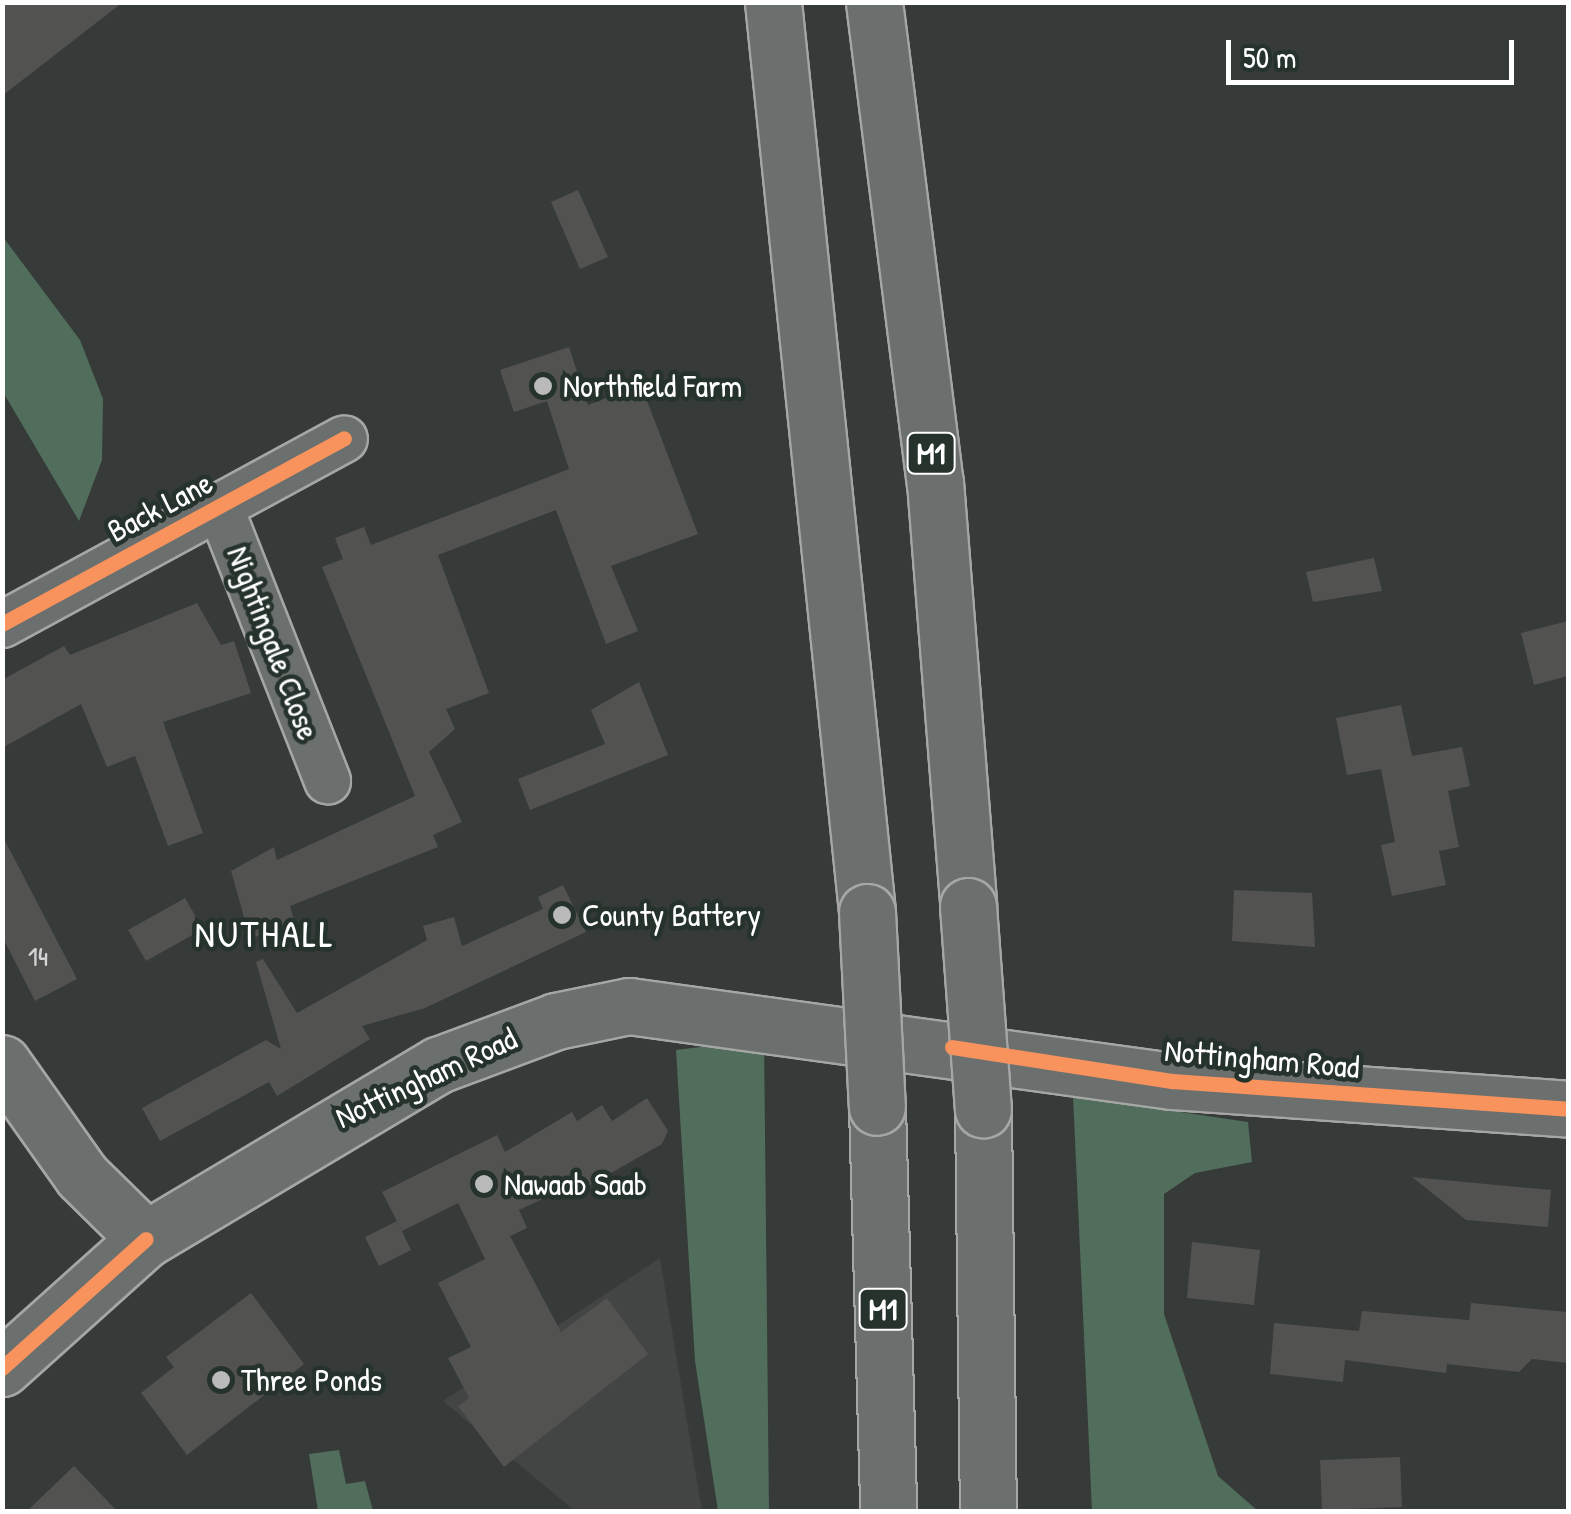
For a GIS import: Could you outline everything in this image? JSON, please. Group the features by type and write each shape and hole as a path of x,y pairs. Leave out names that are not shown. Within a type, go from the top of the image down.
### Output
{"main road":[{"name":"M1","path":"773,2 867,912 877,1107 888,1512"},
{"name":"M1","path":"874,2 935,482 968,906 983,1109 988,1512"},
{"name":"Nottingham Road","path":"2,1368 146,1239 438,1065 556,1020 628,1006 716,1011 1172,1081 1568,1109"},
{"path":"2,1063 82,1176 146,1239"}],"street":[{"name":"Back Lane","path":"2,624 344,438"},
{"name":"Nightingale Close","path":"219,506 326,780"}],"shaded area":[{"path":"660,1258 702,1511 575,1511 443,1401"}],"green space":[{"path":"3,237 80,340 103,399 102,460 79,521 3,392"},
{"path":"764,1039 769,1511 718,1511 695,1361 676,1050"},
{"path":"1073,1096 1248,1122 1252,1162 1195,1173 1164,1194 1164,1314 1218,1476 1258,1511 1092,1511"},
{"path":"339,1450 346,1484 365,1481 373,1511 318,1511 309,1454"}],"building":[{"path":"2,2 123,2 2,96"},
{"path":"578,190 608,257 580,269 551,202"},
{"path":"569,347 588,405 641,385 698,534 611,566 638,631 606,644 556,510 438,555 489,693 446,709 455,729 429,752 462,822 433,835 438,847 290,906 296,927 250,938 231,871 274,847 277,860 415,796 322,567 343,559 335,538 364,527 371,545 569,469 547,401 514,412 500,370"},
{"path":"1374,558 1382,591 1313,602 1306,572"},
{"path":"197,603 221,645 234,641 251,693 163,722 203,833 168,846 135,756 107,767 81,704 2,748 2,680 64,646 70,655"},
{"path":"1568,621 1568,676 1534,685 1521,633"},
{"path":"639,682 668,755 530,810 518,779 605,744 591,710"},
{"path":"1401,705 1412,756 1462,747 1470,786 1448,791 1459,847 1439,851 1446,885 1392,896 1381,845 1395,842 1381,769 1347,775 1336,718"},
{"path":"2,835 77,979 35,1001 2,936"},
{"path":"563,885 586,932 425,1008 362,1026 370,1039 277,1096 269,1082 160,1141 142,1108 266,1040 281,1049 256,962 263,959 297,1013 427,940 423,926 454,917 462,946 543,909 538,897"},
{"path":"1234,890 1312,893 1315,947 1232,941"},
{"path":"185,898 203,929 146,961 128,930"},
{"path":"647,1098 668,1131 662,1144 574,1194 570,1186 519,1210 527,1228 510,1236 561,1332 607,1298 648,1354 504,1467 458,1406 469,1398 448,1358 471,1347 438,1283 485,1259 458,1203 402,1231 382,1192 497,1135 505,1152 572,1112 577,1121 602,1105 612,1121"},
{"path":"1412,1177 1551,1190 1548,1227 1466,1220"},
{"path":"397,1221 411,1250 379,1266 365,1237"},
{"path":"1192,1242 1260,1250 1254,1305 1187,1298"},
{"name":"Three Ponds","path":"251,1293 304,1364 187,1455 141,1393 174,1367 166,1357"},
{"path":"1471,1303 1568,1312 1568,1363 1532,1359 1519,1372 1447,1364 1446,1373 1345,1360 1343,1382 1270,1374 1274,1323 1359,1331 1362,1311 1469,1320"},
{"path":"1400,1457 1402,1507 1322,1510 1320,1460"},
{"path":"74,1466 118,1512 26,1512"}],"cycle path":[{"path":"2,624 344,438"},
{"path":"952,1047 1172,1081 1568,1109"},
{"path":"2,1368 146,1239"}],"place":[{"name":"Northfield Farm","path":"543,386"},
{"name":"County Battery","path":"562,915"},
{"name":"Nawaab Saab","path":"484,1184"},
{"name":"Three Ponds","path":"221,1380"}],"district":[{"name":"NUTHALL","path":"265,934"}]}
